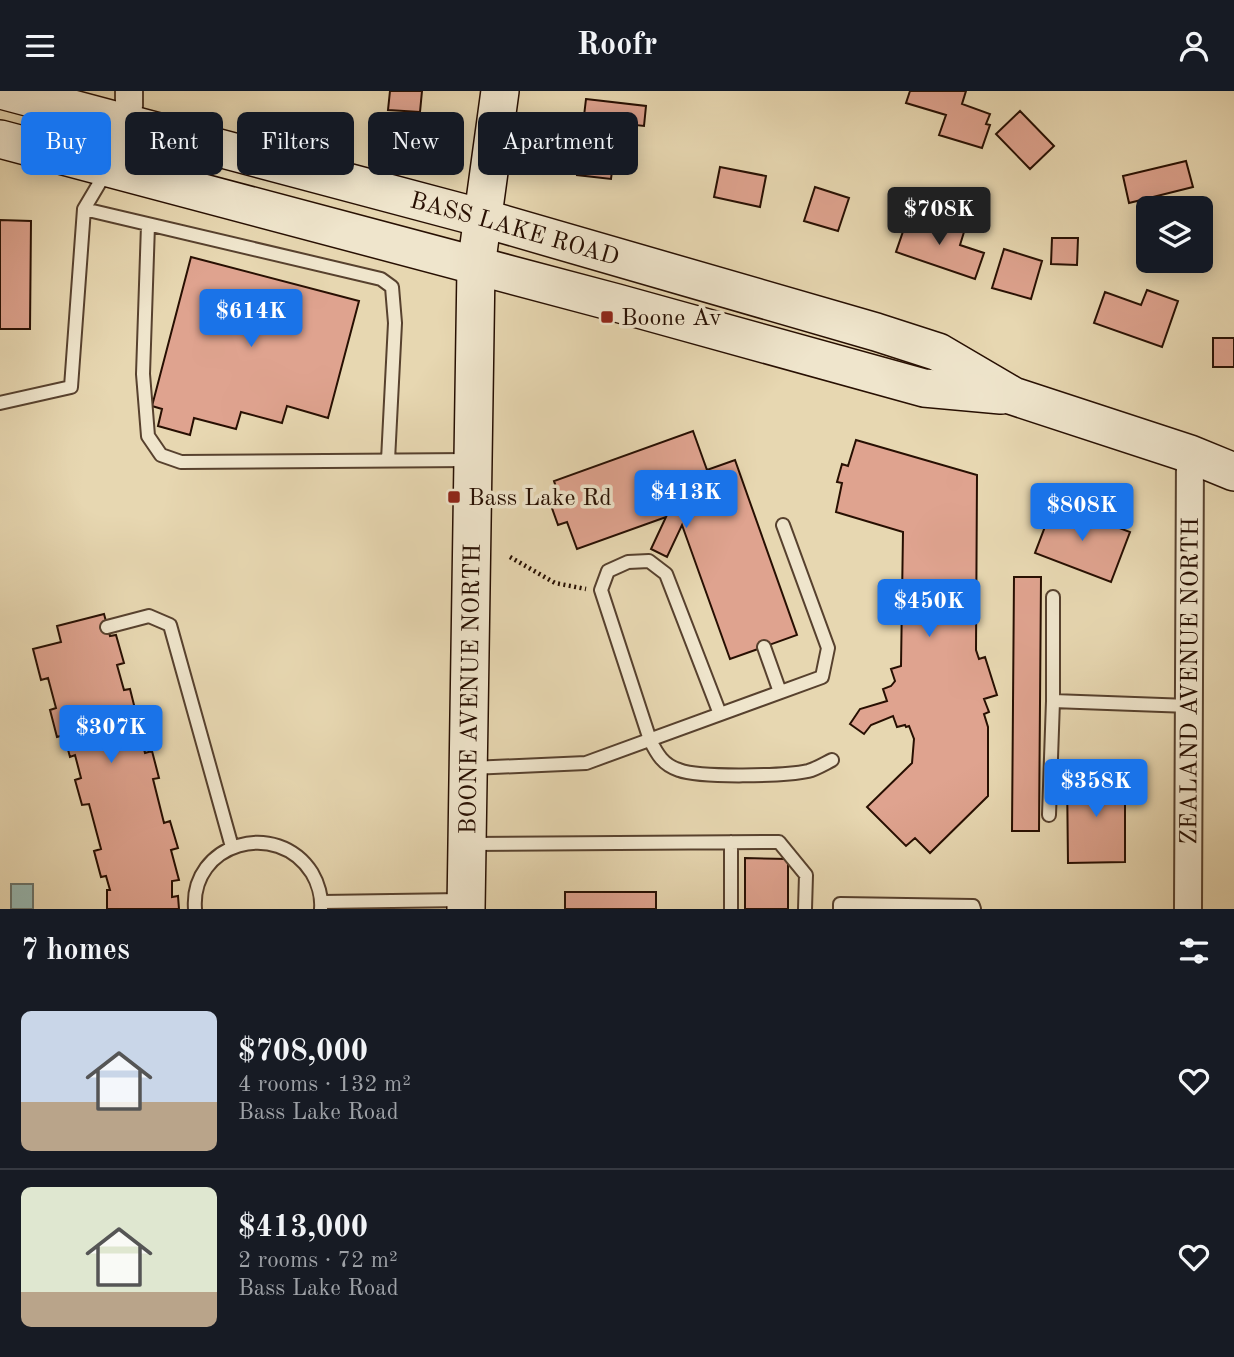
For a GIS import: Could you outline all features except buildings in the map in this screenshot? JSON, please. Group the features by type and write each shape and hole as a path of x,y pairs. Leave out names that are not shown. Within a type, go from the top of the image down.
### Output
{"main road":[{"name":"BASS LAKE ROAD","path":"5,91 127,107 482,218 735,290 938,352 1013,396 1190,454 1234,472"},
{"name":"BOONE AVENUE NORTH","path":"466,904 476,267 499,91"},
{"name":"BASS LAKE ROAD","path":"0,139 21,145"},
{"name":"BASS LAKE ROAD","path":"111,170 924,388 1013,396"}],"street":[{"path":"111,159 127,107"},
{"name":"ZEALAND AVENUE NORTH","path":"1188,909 1190,454"}],"lane":[{"path":"0,404 71,387 84,209 104,175"},
{"path":"84,209 382,279 392,287 396,323 388,460"},
{"path":"148,225 143,374 148,436 161,455 181,463 474,460"},
{"path":"467,768 586,764 822,677 828,648 783,524"},
{"path":"720,714 666,574 649,561 628,562 608,571 601,590 650,740 661,760 677,770 696,774 794,774 811,771 832,760"},
{"path":"1049,814 1053,597"},
{"path":"107,627 149,616 170,625 232,847"},
{"path":"764,647 780,692"},
{"path":"1053,701 1189,706"},
{"path":"195,909 200,879 212,862 232,847 249,842 270,843 289,850 306,863 317,881 321,905 466,904"},
{"path":"731,842 731,909"},
{"path":"466,844 779,842 806,876 805,909"},
{"path":"840,909 840,904 974,909"}],"path":[{"path":"510,557 555,583 601,590"}],"water":[{"path":"11,884 33,884 33,909 11,909"}],"place":[{"name":"Boone Av","path":"607,317"},
{"name":"Bass Lake Rd","path":"454,497"}]}
